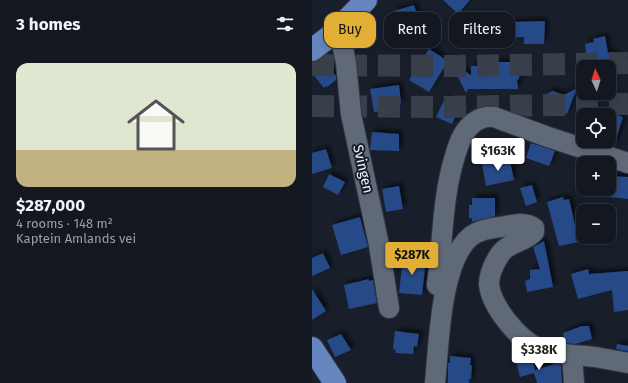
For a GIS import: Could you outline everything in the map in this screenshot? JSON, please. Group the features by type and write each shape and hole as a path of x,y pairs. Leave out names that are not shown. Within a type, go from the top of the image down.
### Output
{"main road":[{"path":"354,12 366,0"},
{"path":"312,50 324,41"},
{"path":"312,348 335,383"}],"street":[{"name":"Svingen","path":"343,48 351,114 379,245 389,308"},
{"path":"420,383 425,377 429,360 445,199 450,172 459,143 469,127 487,116 494,117 548,137 628,163"},
{"path":"435,383 446,289 456,257 462,246 475,233 496,227 523,224 534,228 534,232 525,239 505,248 495,263 490,274 489,282 492,295 514,330 526,341 538,348 572,355 596,357 628,363"},
{"path":"572,355 574,383"}],"building":[{"path":"443,0 470,0 460,12 456,12"},
{"path":"414,5 416,12 394,12"},
{"path":"545,21 544,44 524,44 524,37 515,37 515,22"},
{"path":"605,36 608,53 614,52 615,60 587,60 585,44 594,42 593,39"},
{"path":"429,49 448,61 429,92 409,80"},
{"path":"324,61 336,76 336,80 324,88 312,71"},
{"path":"494,62 520,62 519,79 517,80 518,89 468,89 466,93 451,63 471,75 471,66 494,66"},
{"path":"399,85 401,103 390,106 390,110 374,112 370,89"},
{"path":"576,89 567,114 546,107 544,102 548,93 553,91 564,95"},
{"path":"445,98 460,106 452,124 436,117"},
{"path":"616,114 623,117 616,140"},
{"path":"372,132 399,134 399,151 370,150"},
{"path":"531,143 555,151 549,166 526,158"},
{"path":"326,149 332,168 312,174 312,153"},
{"path":"500,159 510,161 514,180 486,186 482,164"},
{"path":"329,174 345,182 338,195 323,187"},
{"path":"616,176 628,177 628,199 609,197 616,196"},
{"path":"532,185 537,202 526,206 520,188"},
{"path":"399,186 403,209 386,212 382,189"},
{"path":"563,197 564,200 569,199 576,229 576,243 559,246 547,202"},
{"path":"472,198 495,198 495,216 472,222 472,218 469,218 469,205 472,205"},
{"path":"360,217 368,247 341,255 332,225"},
{"path":"544,241 553,287 527,292 525,281 530,279 530,270 540,269 533,247"},
{"path":"323,253 330,268 312,276 312,258"},
{"path":"403,257 426,259 422,295 399,293"},
{"path":"588,269 589,274 628,271 628,310 614,312 612,290 578,299 571,274"},
{"path":"369,279 369,281 373,280 377,303 349,309 344,285"},
{"path":"312,289 326,311 312,320"},
{"path":"582,326 589,326 592,339 575,344 565,343 563,333"},
{"path":"395,331 419,334 417,347 414,346 413,354 395,353 396,350 393,349"},
{"path":"341,334 351,350 335,357 327,340"},
{"path":"617,344 628,346 628,351 616,349"},
{"path":"526,354 532,358 535,370 555,364 561,365 562,383 537,383 534,373 520,377 515,357"},
{"path":"450,356 471,358 471,379 469,379 469,383 448,383 448,363 450,363"}],"tunnel":[{"path":"312,65 458,66 628,63"},
{"path":"312,106 439,107 628,104"}]}
